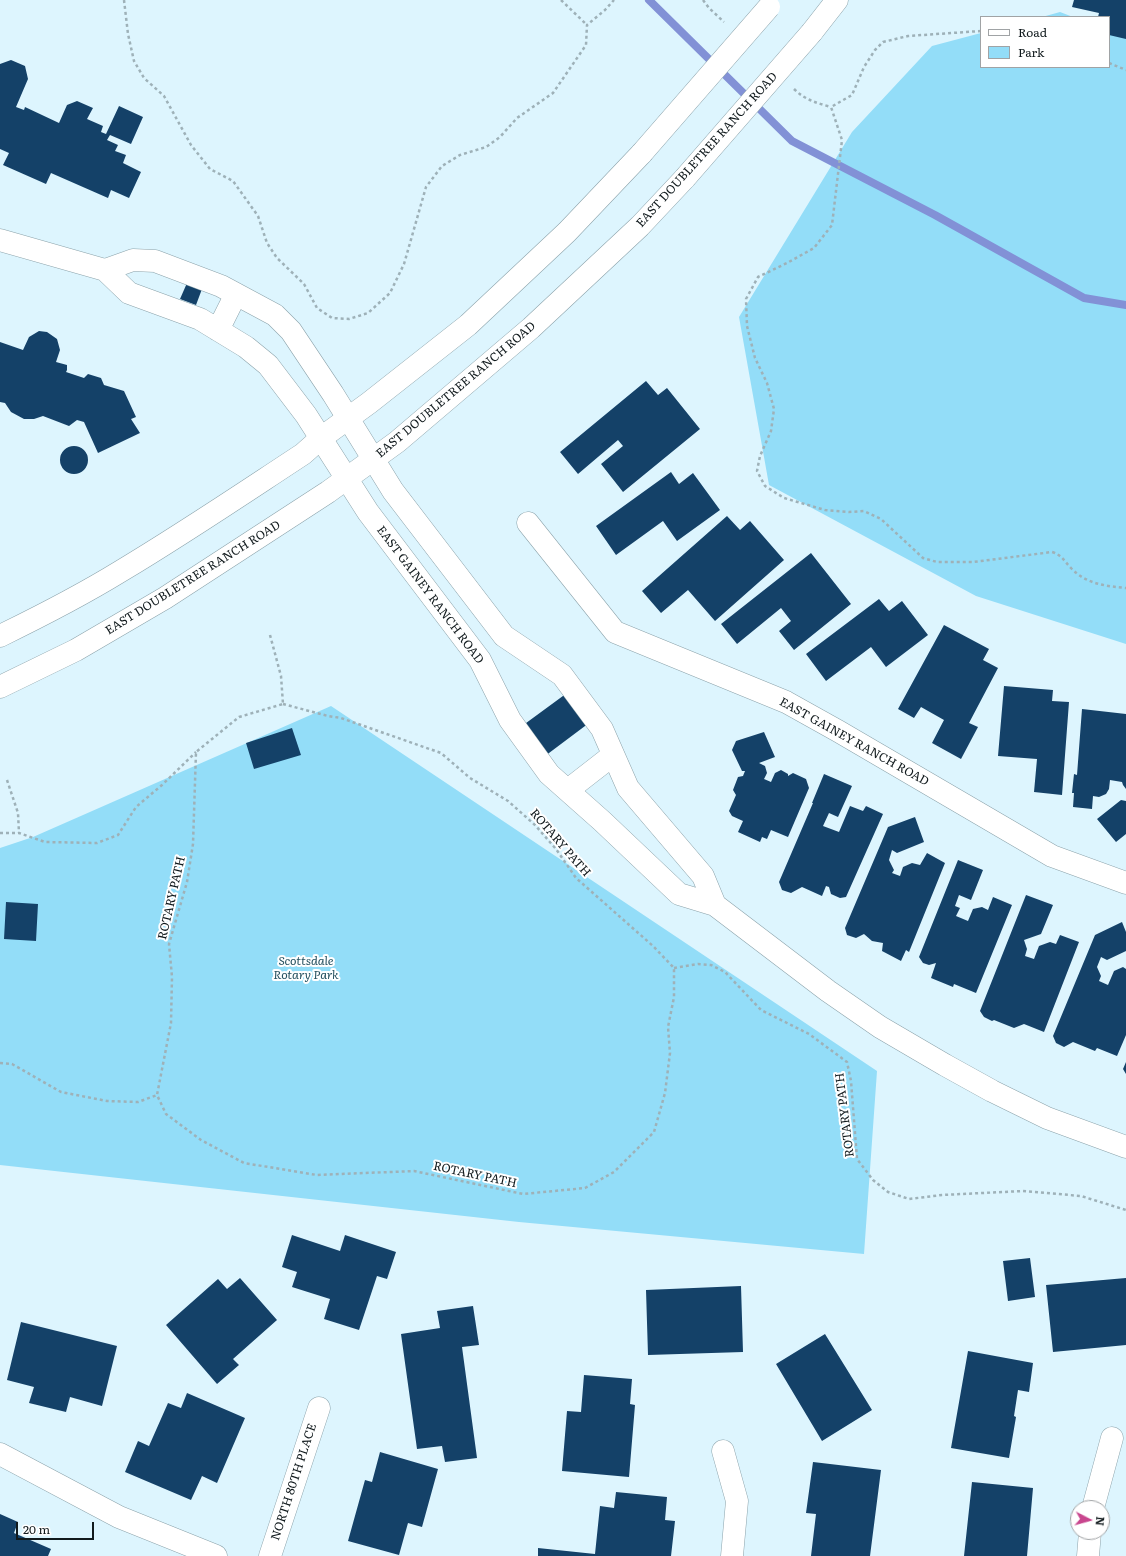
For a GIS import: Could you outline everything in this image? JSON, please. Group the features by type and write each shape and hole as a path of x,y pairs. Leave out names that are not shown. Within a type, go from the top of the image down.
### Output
{"street":[{"name":"EAST DOUBLETREE RANCH ROAD","path":"0,687 76,650 165,598 346,479 397,442 532,328 640,226 685,178 812,32 837,0"},
{"path":"0,636 119,572 164,545 303,454 321,438 468,325 567,232 642,153 772,4"},
{"path":"0,240 105,270 133,260 155,260 221,286 275,315 291,330 393,491 504,636 562,675 602,729 628,788 703,876 715,905"},
{"name":"EAST GAINEY RANCH ROAD","path":"105,270 130,293 200,319 246,347 268,365 306,415 368,512 480,660 510,720 549,774 679,894 715,905 828,991 880,1027 992,1091 1047,1118 1126,1147"},
{"path":"218,330 236,294"},
{"name":"EAST GAINEY RANCH ROAD","path":"528,523 615,632 786,702 1052,856 1126,883"},
{"path":"480,660 504,636"},
{"path":"568,790 613,755"},
{"name":"NORTH 80TH PLACE","path":"270,1556 319,1408"},
{"path":"1095,1500 1112,1438"},
{"path":"723,1451 737,1501 732,1556"},
{"path":"0,1454 119,1517 216,1556"},
{"path":"1088,1556 1089,1540"}],"path":[{"path":"124,0 128,34 134,61 144,78 164,96 190,145 210,169 233,181 258,216 267,243 277,258 304,284 317,308 332,318 349,319 368,313 390,293 404,264 426,187 442,166 460,155 486,147 500,137 517,118 553,93 586,45 587,25 605,10 614,0"},
{"path":"561,0 587,25"},
{"path":"980,31 908,36 883,42 875,50 864,67 852,94 831,107 842,140 832,225 814,248 758,277 746,299 747,326 755,358 767,383 774,409 771,431 760,456 757,471 765,486 784,498 825,510 849,512 864,511 881,519 923,558 937,562 973,562 1052,552 1060,554 1071,569 1088,581 1100,585 1126,588"},
{"path":"1110,63 1126,70"},
{"path":"0,833 19,833 45,842 97,843 118,835 136,808 196,752 239,717 284,704 281,676 270,635"},
{"name":"ROTARY PATH","path":"196,752 193,844 187,882 170,944 172,977 171,1023 157,1095 166,1114 201,1140 244,1163 317,1175 414,1171 523,1194 584,1188 614,1172 654,1132 665,1093 669,1060 668,1027 674,997 674,968 653,946 576,878 556,849 535,825 508,801 470,778 441,752 341,718 284,704"},
{"path":"7,780 18,814 19,833"},
{"name":"ROTARY PATH","path":"674,968 698,964 711,965 725,972 761,1010 809,1034 847,1062 851,1081 857,1159 873,1180 888,1192 909,1199 942,1195 1023,1191 1081,1196 1126,1210"},
{"path":"0,1063 12,1064 61,1092 107,1101 138,1102 157,1095"}],"green space":[{"path":"1060,12 1070,16 1046,16"},
{"path":"1110,29 1126,35 1126,644 976,596 769,485 739,317 852,132 932,46 980,33 980,68 1110,68"},
{"name":"Scottsdale Rotary Park","path":"331,706 877,1071 864,1254 519,1222 0,1165 0,848 33,837"}],"building":[{"path":"1074,0 1126,0 1126,39 1110,35 1110,16 1098,16 1099,13 1072,7"},
{"path":"11,60 25,66 28,79 16,107 24,110 25,107 59,123 67,105 77,101 93,108 87,119 103,126 101,132 106,134 119,106 143,117 131,144 110,135 107,140 118,145 115,151 126,155 123,163 141,172 129,198 111,190 108,198 51,173 46,184 3,165 9,153 0,149 0,64"},
{"path":"187,283 202,289 196,305 180,299"},
{"path":"39,331 47,332 57,339 60,350 56,362 67,365 66,372 84,378 88,374 101,378 104,385 124,391 136,417 131,419 140,433 98,453 84,422 77,420 69,426 43,416 34,419 24,419 11,412 5,403 0,402 0,342 23,350 29,337"},
{"path":"646,381 658,395 667,388 700,429 623,492 601,464 623,446 618,440 578,474 560,452"},
{"path":"74,446 84,450 88,460 84,470 74,474 64,470 60,460 64,450"},
{"path":"671,472 679,484 693,473 720,510 677,541 663,521 616,555 596,526"},
{"path":"727,516 740,530 750,521 784,560 715,621 688,590 661,613 642,591"},
{"path":"811,553 851,604 794,650 779,631 791,621 781,608 737,644 721,624"},
{"path":"879,599 889,611 902,601 928,635 886,667 871,647 826,681 806,654"},
{"path":"944,625 989,649 983,660 998,668 969,723 978,727 961,759 932,743 944,720 921,707 914,718 898,709"},
{"path":"1004,686 1053,690 1052,701 1069,702 1062,795 1034,792 1037,759 998,756"},
{"path":"567,693 589,723 545,756 522,726"},
{"path":"1082,709 1126,714 1126,789 1122,782 1110,780 1109,789 1106,794 1099,797 1093,796 1092,809 1073,807 1074,793 1072,793 1074,774 1077,775"},
{"path":"292,728 301,755 254,769 246,743"},
{"path":"764,732 775,757 759,763 765,766 767,773 764,779 771,782 775,773 781,770 788,774 788,776 793,773 806,779 809,788 788,837 771,830 767,839 762,837 760,842 738,832 743,821 732,816 729,811 736,795 733,790 738,777 743,776 745,771 742,771 732,750 736,741"},
{"path":"824,774 852,786 838,817 829,813 823,826 839,832 850,806 863,811 866,806 883,814 846,897 840,898 831,894 829,887 826,886 822,896 802,887 791,893 782,890 779,882"},
{"path":"1121,800 1126,801 1126,834 1116,842 1097,819"},
{"path":"915,817 924,842 897,853 892,850 889,860 894,870 892,873 900,876 903,867 912,863 920,865 927,853 945,863 909,952 906,950 901,961 882,951 883,943 872,941 864,934 856,938 847,935 845,928 888,827"},
{"path":"958,860 983,870 971,900 959,895 955,906 960,908 956,916 968,921 973,909 982,907 988,910 993,897 1012,905 976,993 954,984 953,987 931,978 936,963 929,965 923,963 919,957"},
{"path":"1026,895 1053,905 1041,934 1024,940 1027,949 1025,956 1034,959 1039,946 1050,942 1056,944 1060,935 1079,942 1044,1032 1024,1024 1014,1028 994,1020 992,1021 984,1017 980,1011"},
{"path":"6,902 38,904 36,941 4,939"},
{"path":"1122,922 1126,932 1126,951 1107,960 1101,957 1097,967 1101,976 1099,981 1108,985 1114,971 1123,967 1126,969 1126,1035 1117,1056 1097,1048 1095,1051 1073,1042 1064,1047 1056,1043 1053,1036 1095,935"},
{"path":"1126,1062 1126,1074 1123,1069"},
{"path":"292,1235 340,1251 345,1235 396,1252 387,1279 377,1276 359,1330 324,1319 330,1299 292,1287 297,1272 282,1267"},
{"path":"1030,1258 1035,1297 1008,1301 1003,1261"},
{"path":"240,1278 277,1320 233,1359 239,1365 217,1384 166,1325 218,1279 227,1289"},
{"path":"1126,1278 1126,1345 1053,1352 1046,1285"},
{"path":"741,1286 743,1352 648,1355 646,1290"},
{"path":"473,1306 479,1345 462,1347 477,1458 445,1462 442,1446 417,1449 401,1334 440,1328 437,1311"},
{"path":"21,1322 117,1346 102,1406 70,1397 66,1412 29,1403 34,1387 7,1380"},
{"path":"825,1334 872,1410 822,1441 776,1364"},
{"path":"968,1351 1033,1363 1029,1392 1018,1390 1014,1416 1016,1417 1009,1458 951,1448"},
{"path":"584,1375 632,1379 630,1404 635,1405 629,1477 562,1471 567,1411 581,1412"},
{"path":"187,1393 245,1418 217,1483 202,1476 191,1500 125,1472 138,1441 149,1446 168,1403 181,1408"},
{"path":"380,1452 438,1469 422,1527 408,1523 399,1555 348,1541 365,1480 372,1482"},
{"path":"813,1462 881,1470 870,1556 811,1556 816,1514 806,1513"},
{"path":"972,1482 1033,1488 1027,1556 964,1556"},
{"path":"616,1492 667,1497 665,1520 675,1521 671,1556 538,1556 538,1548 595,1554 600,1506 614,1508"},
{"path":"0,1514 18,1522 14,1533 51,1549 48,1556 0,1556"}],"waterway":[{"path":"649,0 792,141 935,215 1084,298 1126,305"}]}
